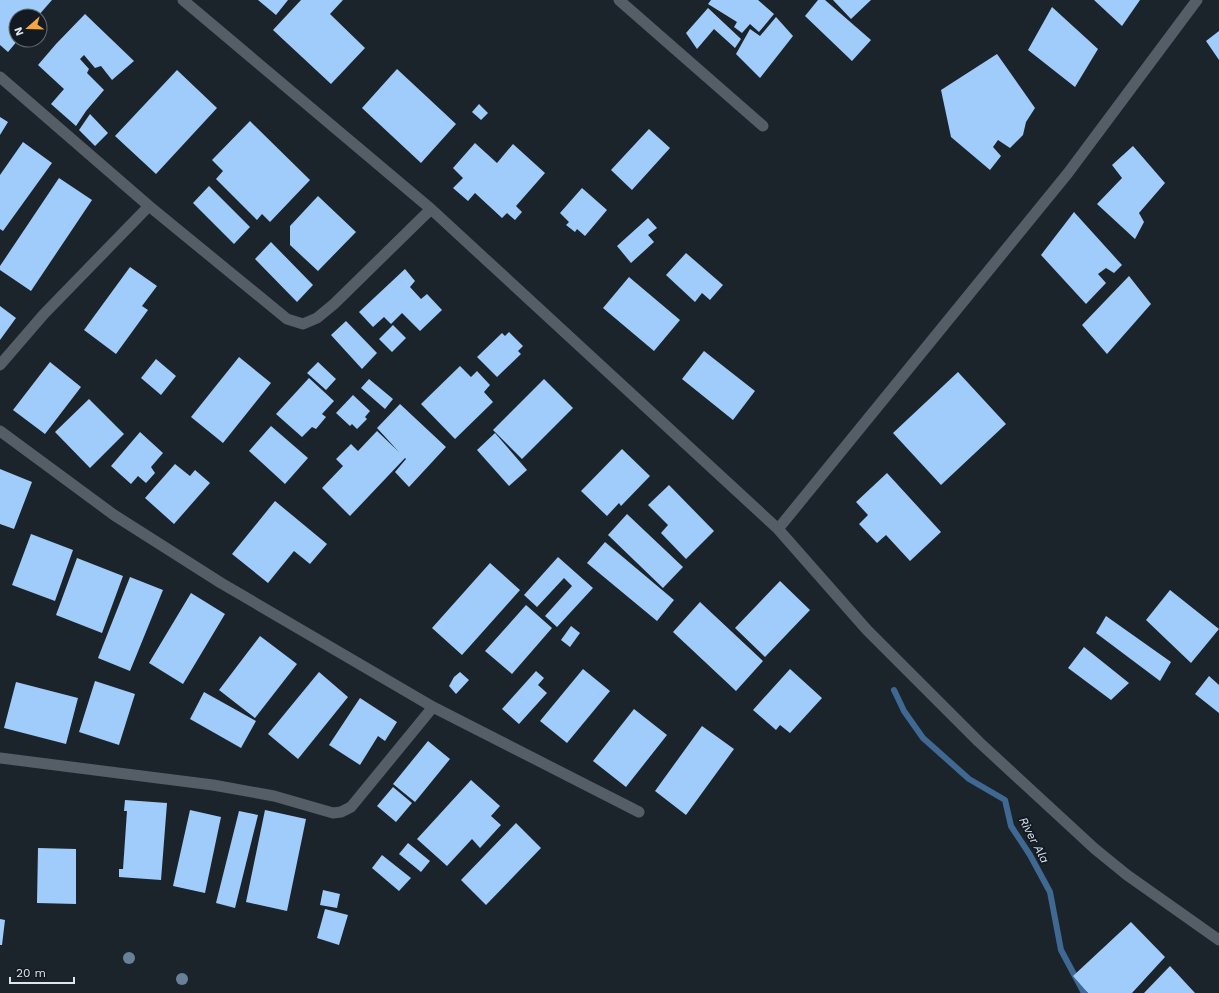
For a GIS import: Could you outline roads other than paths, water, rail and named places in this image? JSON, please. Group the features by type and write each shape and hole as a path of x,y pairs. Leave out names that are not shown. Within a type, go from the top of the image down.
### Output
{"street":[{"path":"183,0 431,209 778,529 866,630 979,742 1095,849 1127,875 1219,940"},
{"path":"620,0 763,126"},
{"path":"778,529 1068,173 1197,0"},
{"path":"0,77 149,206 287,319 303,324 317,318 334,304 431,209"},
{"path":"0,365 44,314 149,206"},
{"path":"0,431 114,514 221,583 433,707 639,812"},
{"path":"0,758 213,785 274,796 333,813 341,812 351,807 433,707"}],"waterway":[{"name":"River Ala","path":"894,690 904,711 923,738 969,779 1005,800 1011,826 1030,855 1050,892 1061,950 1084,993"}]}
